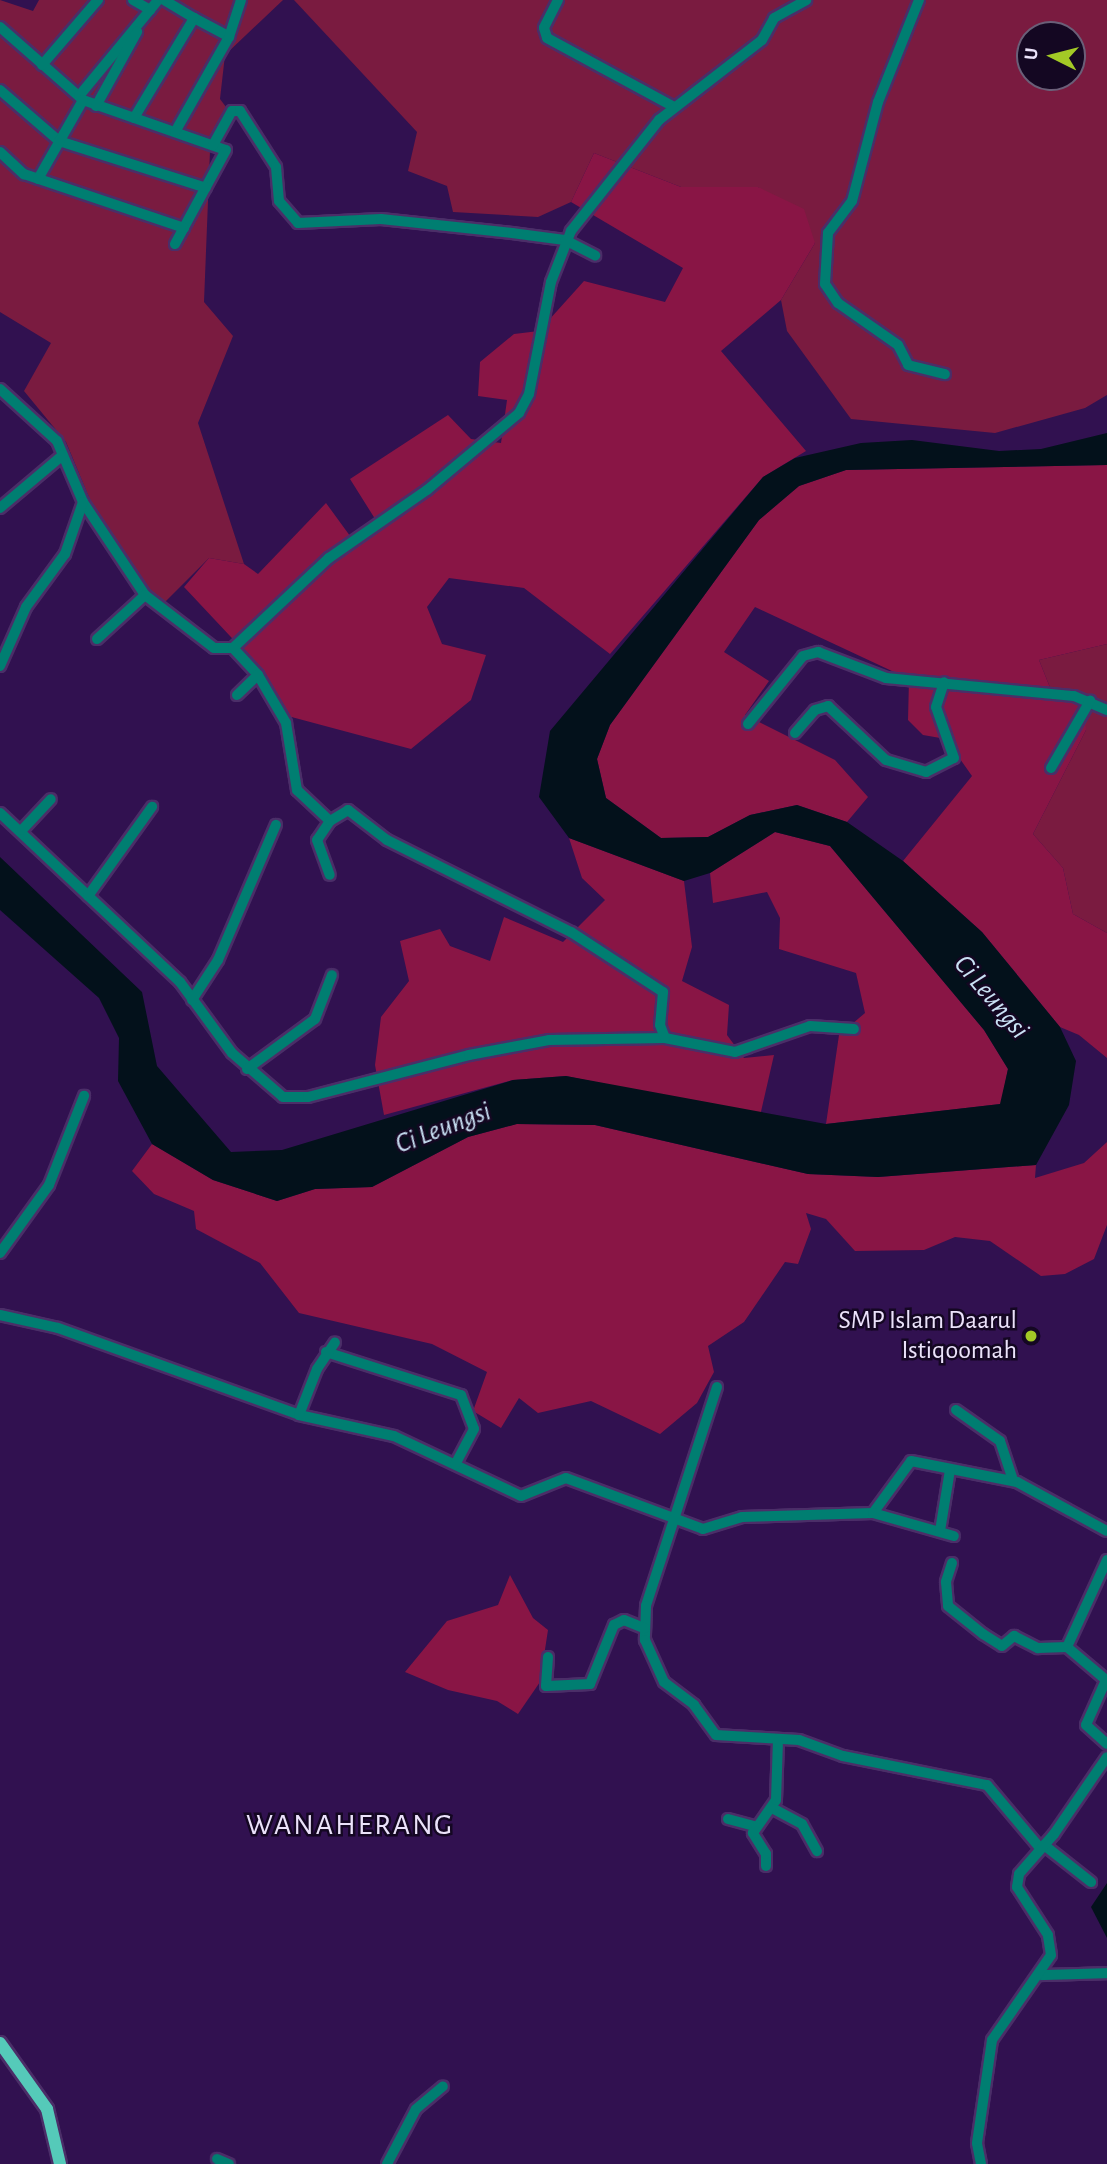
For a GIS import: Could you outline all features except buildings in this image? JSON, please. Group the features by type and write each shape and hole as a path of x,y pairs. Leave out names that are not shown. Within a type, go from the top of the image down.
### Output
{"main road":[{"path":"0,2043 47,2109 60,2164"}],"street":[{"path":"43,65 98,0"},
{"path":"133,0 150,10"},
{"path":"38,179 81,98 158,0"},
{"path":"164,0 229,37"},
{"path":"175,132 229,37 241,0"},
{"path":"558,0 544,27 547,38 674,107"},
{"path":"0,389 48,429 63,455 83,502 145,595 214,648 233,648 270,618 290,590 427,490 519,412 529,394 538,331 565,240 674,107 762,40 774,18 806,0"},
{"path":"919,0 878,102 852,201 828,233 825,284 838,303 898,345 908,365 945,374"},
{"path":"134,118 194,18"},
{"path":"96,106 139,26"},
{"path":"0,27 81,98 96,106 226,150 176,244"},
{"path":"0,90 59,141 205,188"},
{"path":"213,145 232,111 240,111 276,167 279,201 298,223 381,219 565,240 595,255"},
{"path":"0,152 38,179 184,228"},
{"path":"0,508 63,455"},
{"path":"0,666 26,607 65,554 83,502"},
{"path":"97,639 145,595"},
{"path":"233,648 258,675 293,741 291,777 297,790 330,821"},
{"path":"748,724 810,653 886,678 944,682 1090,701 1107,710"},
{"path":"237,695 258,675"},
{"path":"794,733 815,710 828,706 886,760 926,772 954,758 936,707 944,682"},
{"path":"1051,768 1090,701"},
{"path":"22,830 51,799"},
{"path":"88,896 152,807"},
{"path":"330,876 317,840 330,821 348,810 387,840 571,932 663,992 660,1025 664,1038"},
{"path":"0,813 22,830 180,982 191,1000 247,1069 270,1091 296,1100 509,1046 664,1038 735,1052 810,1026 854,1029"},
{"path":"191,1000 218,960 276,825"},
{"path":"247,1069 315,1019 332,975"},
{"path":"0,1253 48,1185 84,1096"},
{"path":"0,1315 58,1328 299,1415 394,1436 521,1496 566,1478 675,1521 703,1529 736,1518 873,1513 954,1536"},
{"path":"299,1415 326,1352 335,1342"},
{"path":"326,1352 461,1395 474,1429 456,1464"},
{"path":"717,1387 675,1521 649,1592 644,1628 664,1682 694,1706 714,1734 778,1739 987,1785 1042,1846 1091,1882"},
{"path":"956,1410 993,1433 1013,1480"},
{"path":"873,1513 911,1461 1013,1480 1107,1531"},
{"path":"940,1531 950,1470"},
{"path":"1067,1647 1107,1560"},
{"path":"952,1563 946,1582 948,1606 983,1634 1002,1646 1014,1636 1038,1648 1067,1647 1106,1680 1086,1725 1107,1744"},
{"path":"548,1657 546,1686 590,1684 614,1625 624,1620 644,1628"},
{"path":"766,1866 766,1853 753,1838 754,1826 772,1808 778,1739"},
{"path":"981,2164 977,2143 990,2047 1041,1975 1050,1943 1017,1881 1107,1757"},
{"path":"772,1808 808,1829 817,1851"},
{"path":"728,1819 754,1826"},
{"path":"1041,1975 1107,1973"},
{"path":"387,2164 416,2109 443,2086"},
{"path":"217,2159 229,2164"}],"shaded area":[{"path":"0,0 33,11 39,0 283,0 225,55 220,99 235,119 210,151 204,302 233,336 198,423 244,564 209,558 160,607 98,519 66,442 24,391 51,343 0,312"},
{"path":"294,0 1107,0 1107,395 1085,408 995,433 851,419 787,331 781,300 815,243 758,187 681,187 594,153 571,202 538,217 453,212 447,186 408,171 417,132"},
{"path":"594,153 681,187 758,187 804,209 815,243 781,300 721,351 806,451 763,477 610,654 524,588 449,578 427,607 442,644 486,655 471,700 411,749 284,715 245,652 184,587 209,558 244,564 258,574 326,503 353,540 377,522 350,479 448,415 471,439 501,443 507,400 478,396 480,362 514,334 539,331 584,281 665,302 683,268 571,202"},
{"path":"1107,465 1107,644 1039,660 1053,695 1084,707 1086,730 1033,834 1063,868 1073,914 1107,933 1107,1058 1079,1035 1060,1027 982,932 903,861 972,776 946,739 923,735 908,720 909,679 755,607 724,652 769,681 745,715 835,760 868,797 847,822 797,805 750,815 708,837 661,838 606,798 597,759 610,725 759,520 799,486 846,470"},
{"path":"1107,644 1107,933 1073,914 1063,868 1033,834 1086,730 1053,695 1039,660"},
{"path":"775,832 830,846 984,1030 1008,1069 1001,1104 826,1124 839,1035 865,1013 856,973 779,949 780,918 767,892 713,903 710,873"},
{"path":"569,838 684,881 692,947 682,981 729,1005 727,1035 744,1058 774,1055 760,1116 566,1076 513,1080 384,1115 375,1065 381,1017 409,981 400,941 440,929 450,946 490,961 504,917 563,942 605,900 582,878"},
{"path":"516,1124 595,1125 808,1174 878,1177 1036,1165 1035,1178 1084,1163 1107,1142 1107,1225 1094,1259 1065,1274 1041,1276 990,1241 955,1237 924,1250 855,1251 826,1219 806,1213 811,1229 798,1264 785,1262 744,1322 708,1346 714,1372 697,1403 660,1434 591,1401 538,1413 519,1398 501,1428 473,1411 487,1372 432,1344 299,1313 260,1263 196,1229 194,1211 154,1194 132,1171 152,1144 213,1180 277,1201 315,1189 372,1187 468,1137"},
{"path":"510,1575 533,1618 548,1630 540,1682 518,1714 497,1701 448,1690 405,1672 447,1621 498,1605"}],"water":[{"name":"Ci Leungsi","path":"1107,433 1107,465 846,470 799,486 759,520 610,725 597,759 606,798 661,838 708,837 750,815 797,805 847,822 903,861 982,932 1060,1027 1076,1061 1069,1105 1036,1165 878,1177 808,1174 595,1125 517,1124 468,1137 372,1187 315,1189 277,1201 213,1180 152,1144 118,1081 119,1038 99,998 0,910 0,857 142,992 157,1066 231,1152 282,1150 513,1080 566,1076 826,1124 1000,1104 1008,1069 984,1030 830,846 775,832 710,873 684,881 569,838 539,797 550,731 763,477 795,458 861,443 912,440 999,451 1041,449"},
{"path":"1107,1883 1107,1938 1091,1907"}],"place":[{"name":"SMP Islam Daarul Istiqoomah","path":"1031,1336"}],"district":[{"name":"WANAHERANG","path":"350,1825"}]}
